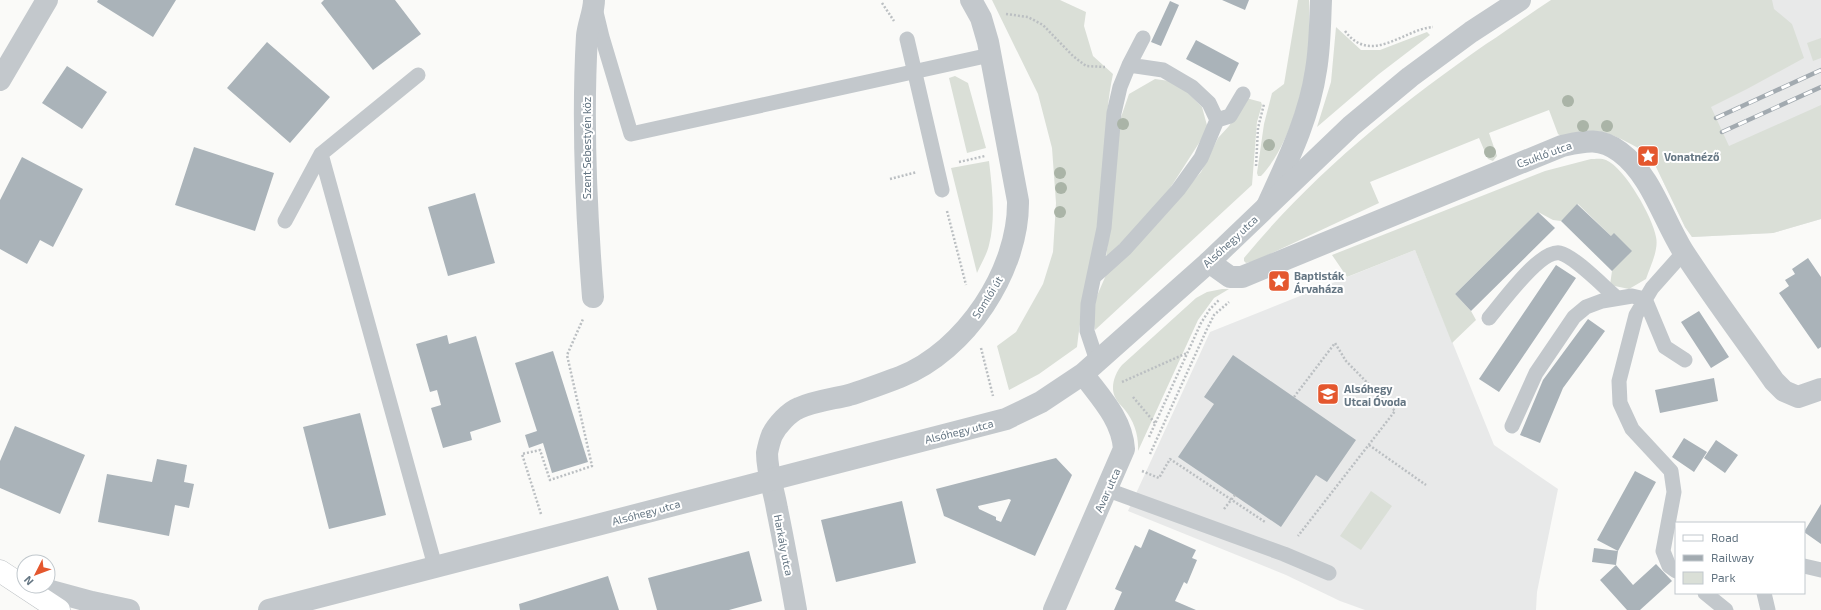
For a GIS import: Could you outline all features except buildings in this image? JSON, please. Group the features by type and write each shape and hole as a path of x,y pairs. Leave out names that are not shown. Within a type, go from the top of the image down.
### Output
{"main road":[{"path":"37,594 59,610"}],"street":[{"path":"0,80 47,0"},
{"path":"1267,207 1297,140 1306,111 1316,71 1322,0"},
{"name":"Alsóhegy utca","path":"269,610 1006,419 1042,402 1090,367 1208,262 1351,126 1410,77 1471,32 1520,0"},
{"name":"Szent Sebestyén köz","path":"593,297 588,232 585,143 587,34 594,2"},
{"name":"Somlói út","path":"770,480 767,452 772,434 783,420 799,408 852,394 902,376 931,360 954,341 974,319 987,301 1004,270 1016,235 1018,201 990,55 976,9"},
{"name":"Csukló utca","path":"1242,277 1562,146 1590,140 1607,144 1620,152 1634,164 1650,188 1668,226 1684,252 1774,381 1784,391 1798,397 1821,389"},
{"path":"1208,262 1230,277 1242,277"},
{"name":"Avar utca","path":"1054,610 1122,457 1123,443 1114,415 1090,367"},
{"name":"Harkály utca","path":"770,480 796,610"},
{"path":"56,591 92,602 129,610"}],"lane":[{"path":"594,2 602,37 631,134 990,55"},
{"path":"1090,367 1086,331 1088,304 1095,276 1108,193 1110,146 1114,112 1120,88 1129,65 1143,38"},
{"path":"907,39 942,190"},
{"path":"1095,276 1125,249 1178,190 1201,158 1217,120 1209,103 1192,87 1163,70 1129,65"},
{"path":"286,221 321,154 418,75"},
{"path":"1217,120 1230,116 1243,94"},
{"path":"321,154 435,566"},
{"path":"1675,570 1669,566 1663,551 1674,492 1672,471 1632,428 1620,403 1619,381 1636,315 1652,288 1684,252"},
{"path":"1489,318 1537,263 1553,253 1559,253 1574,261 1617,298"},
{"path":"1512,426 1536,373 1574,317 1594,303 1632,296 1645,299"},
{"path":"1645,299 1664,347 1685,360"},
{"path":"1108,490 1284,554 1329,573"},
{"path":"1805,566 1821,570"},
{"path":"1706,594 1726,610"},
{"path":"1764,594 1768,610"}],"path":[{"path":"976,9 1028,17 1043,25 1073,56 1086,66 1100,68 1129,65"},
{"path":"1360,43 1379,46 1433,26 1439,30"},
{"path":"1243,94 1265,100 1258,128 1256,172"},
{"path":"948,215 956,244"},
{"path":"1145,444 1204,316 1222,297 1238,290 1242,277"},
{"path":"548,537 522,454 540,450 550,480 592,466 567,355 593,297"},
{"path":"1148,458 1214,315 1222,306 1235,298"},
{"path":"1284,554 1395,410 1346,361 1335,343 1294,397"},
{"path":"982,349 994,398"},
{"path":"1118,384 1187,352"},
{"path":"1121,382 1126,388"},
{"path":"1131,394 1155,423"},
{"path":"1368,445 1426,485"},
{"path":"1142,471 1159,478 1170,459 1269,525"},
{"path":"1139,478 1145,464"}],"shaded area":[{"path":"1631,0 1821,0 1821,219 1773,233 1692,237 1685,227 1646,146"},
{"name":"Alsóhegy Utcai Óvoda","path":"1415,250 1494,445 1558,489 1537,592 1536,610 1365,610 1340,601 1286,575 1128,511 1210,332"}],"green space":[{"path":"992,0 1060,0 1086,12 1084,26 1093,56 1113,74 1106,126 1104,179 1100,214 1077,347 1039,374 1009,390 997,346 1016,332 1043,284 1053,252 1056,203 1052,148 1038,94"},
{"path":"1298,0 1309,0 1309,46 1299,101 1294,118 1279,150 1271,164 1261,176 1258,176 1257,173 1264,124 1272,93 1284,84"},
{"path":"1551,0 1772,0 1774,9 1792,24 1804,58 1711,107 1729,146 1821,105 1821,219 1773,233 1692,237 1685,227 1646,146 1638,148 1617,137 1593,131 1561,136 1558,134 1549,110 1489,133 1497,156 1493,161 1488,159 1479,138 1370,182 1379,203 1255,261 1246,263 1244,261 1244,258 1298,198 1358,143 1420,92 1486,44"},
{"path":"1336,27 1361,50 1380,50 1427,32 1430,35 1379,74 1317,127 1331,82"},
{"path":"1821,38 1821,58 1813,61 1807,43"},
{"path":"955,76 968,83 986,148 967,153 949,78"},
{"path":"1155,79 1177,82 1202,107 1208,129 1167,193 1139,225 1106,258 1113,199 1119,123 1129,94"},
{"path":"1246,98 1261,102 1262,105 1257,122 1252,185 1095,330 1093,318 1096,298 1106,275 1148,232 1201,172 1218,138 1229,126"},
{"path":"1591,159 1606,160 1621,173 1637,194 1650,218 1654,229 1657,242 1654,258 1646,279 1629,289 1610,285 1612,271 1611,236 1578,204 1561,221 1553,220 1538,212 1455,294 1471,311 1476,320 1452,343 1415,250 1347,277 1332,255 1545,171"},
{"path":"989,161 993,203 991,235 988,248 977,273 951,168"},
{"path":"1229,289 1214,298 1198,320 1138,451 1137,434 1133,424 1128,414 1115,397 1113,385 1117,372 1122,365 1196,298 1207,292"},
{"path":"1371,491 1392,506 1361,550 1340,536"}],"railway":[{"path":"1716,118 1821,70"},
{"path":"1722,132 1821,87"}],"place":[{"name":"Vonatnéző","path":"1648,156"},
{"name":"Baptisták Árvaháza","path":"1279,281"},
{"name":"Alsóhegy Utcai Óvoda","path":"1328,394"}]}
